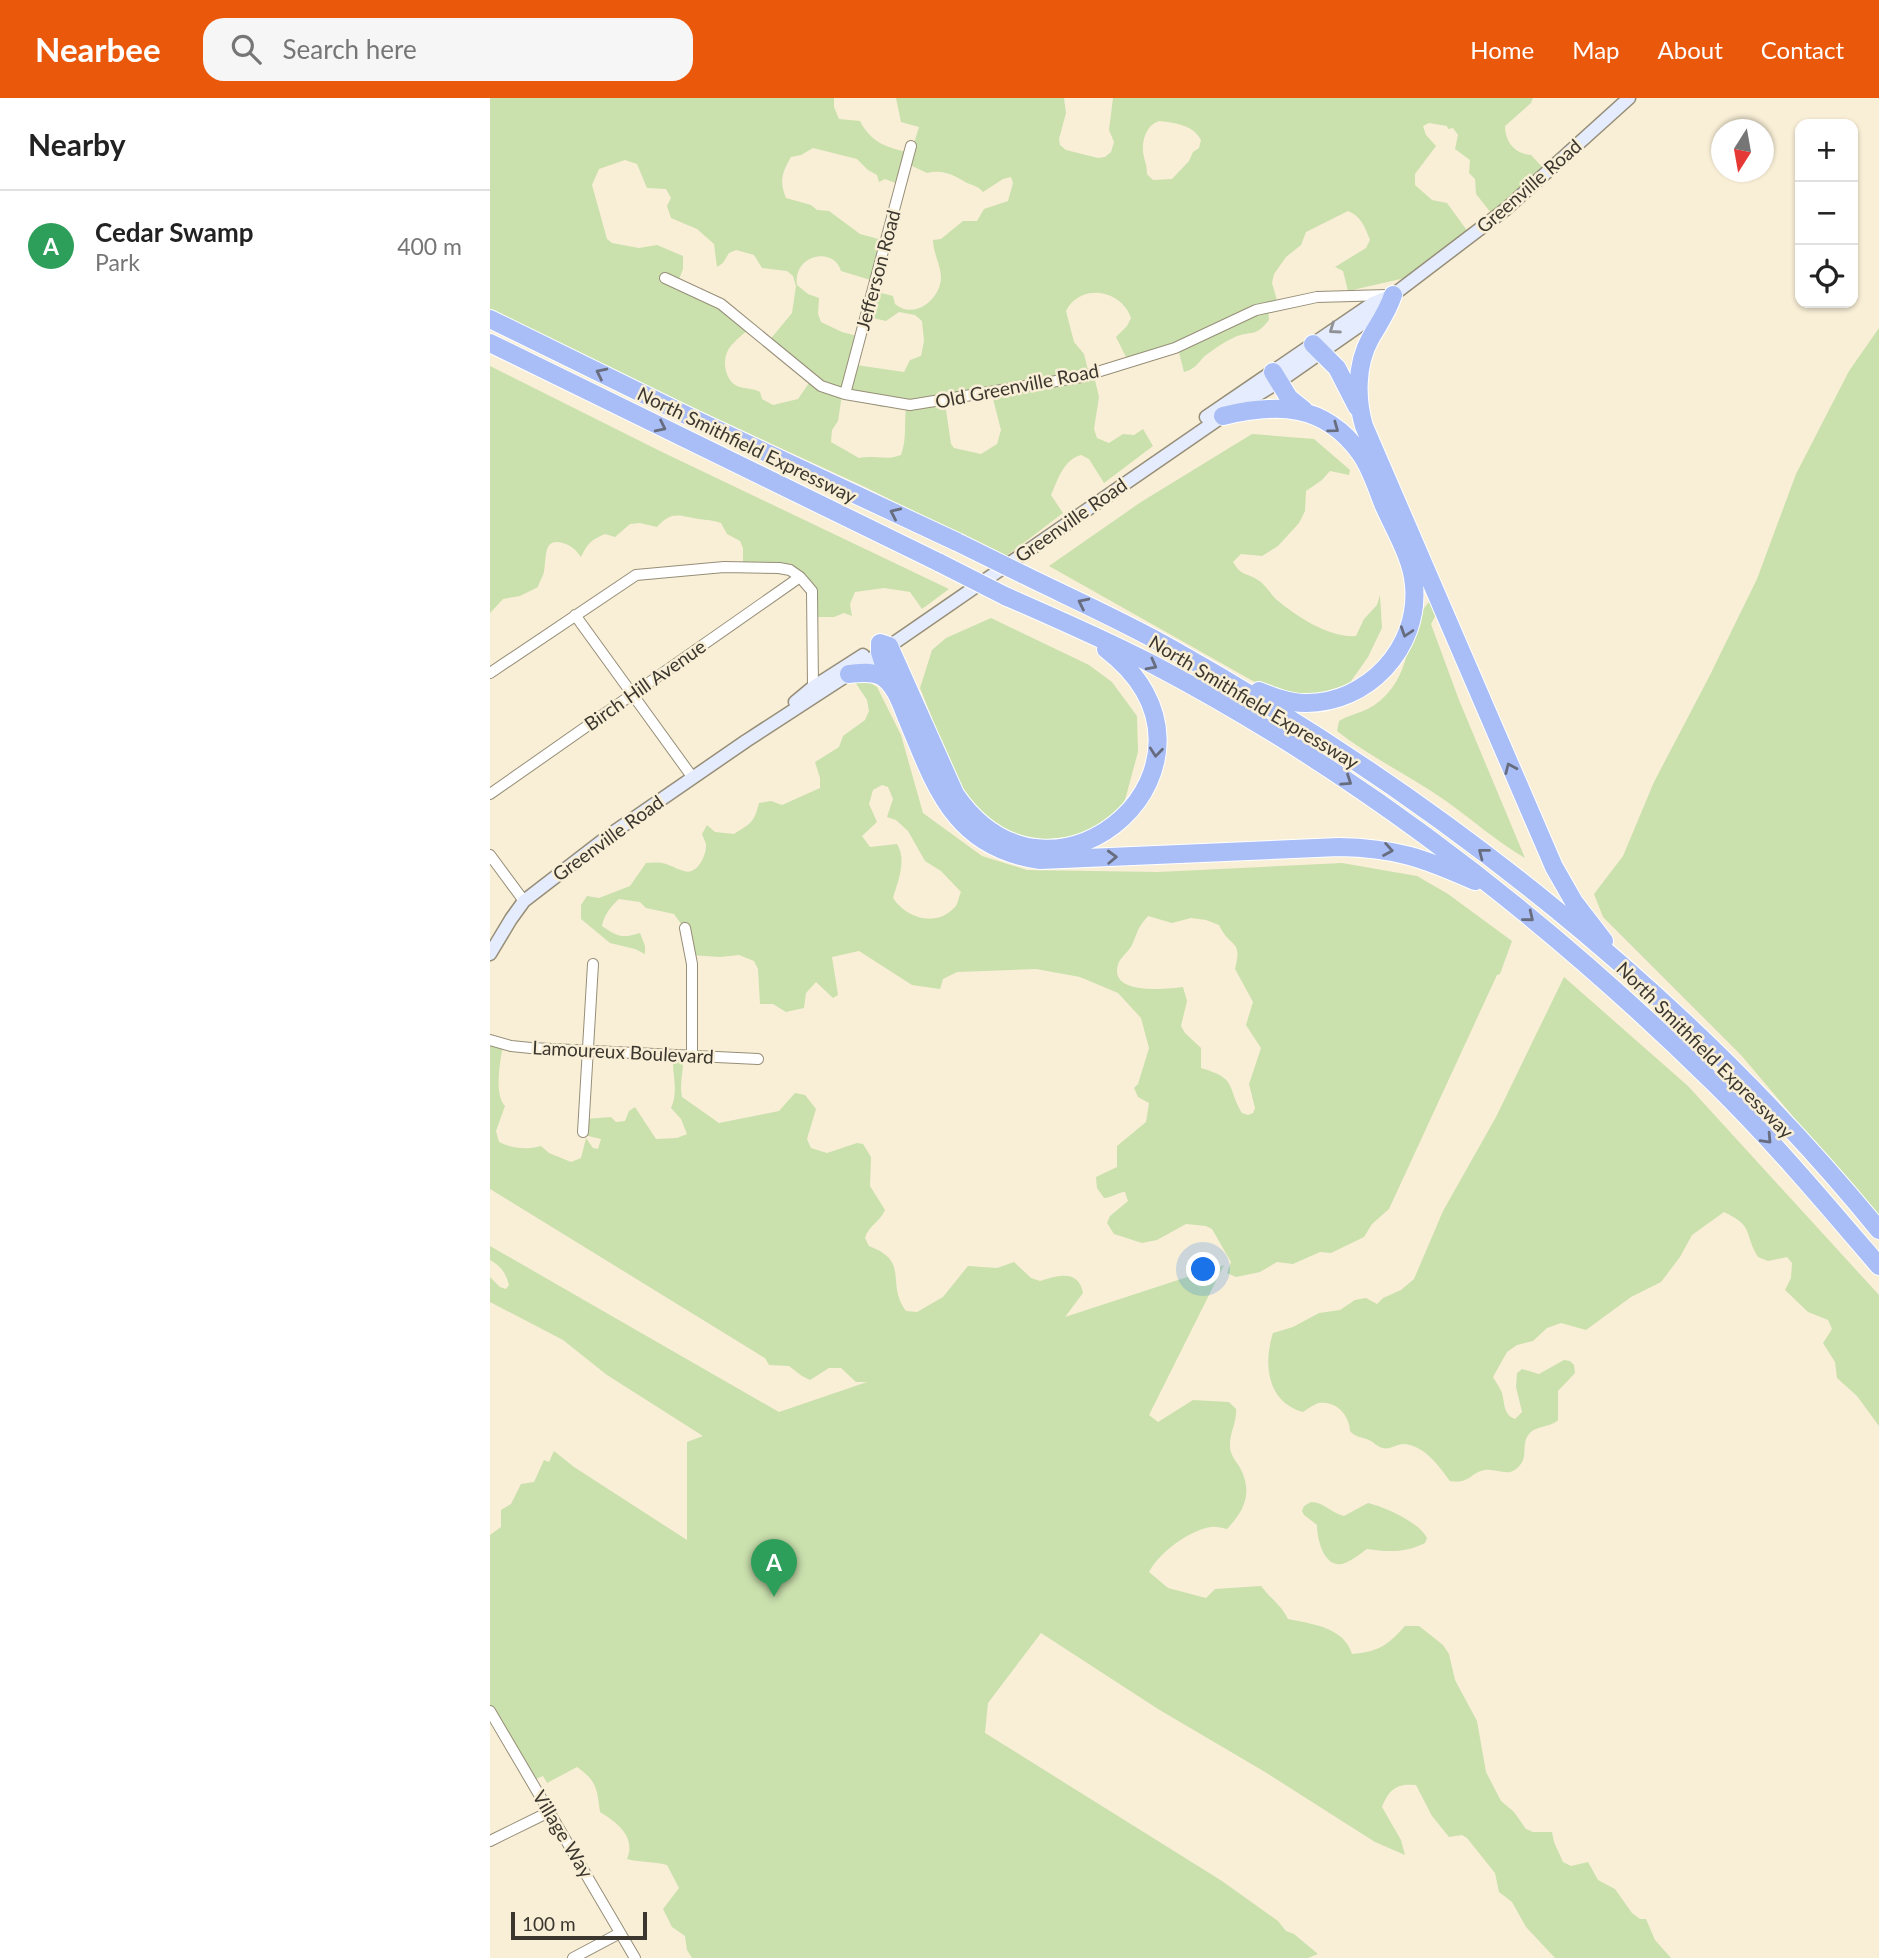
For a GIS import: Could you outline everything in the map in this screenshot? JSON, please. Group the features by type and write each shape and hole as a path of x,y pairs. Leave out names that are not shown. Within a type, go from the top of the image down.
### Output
{"highway":[{"path":"1359,410 1359,378 1366,349 1387,314 1393,295"},
{"name":"North Smithfield Expressway","path":"490,319 1131,626 1210,671 1352,759 1428,812 1555,909 1631,973 1721,1058 1798,1138 1879,1230"},
{"name":"North Smithfield Expressway","path":"490,342 1005,596 1153,665 1303,752 1460,860 1595,971 1707,1076 1787,1161 1879,1266"},
{"path":"1317,349 1337,368 1359,410 1388,484 1554,867 1574,902 1631,973"},
{"path":"1277,377 1289,397 1310,414"},
{"path":"1210,671 1278,699 1306,704 1331,700 1361,689 1378,676 1396,655 1408,631 1414,585 1399,539 1372,476 1353,444 1326,422 1310,414 1287,408 1263,407 1223,416"},
{"path":"890,684 888,644 898,648 896,663 955,794 966,811 987,829 1015,843 1047,848 1080,844 1116,826 1139,800 1156,761 1157,727 1147,694 1131,671 1108,650 1069,624"},
{"path":"849,674 881,676 890,684 952,812 975,835 1011,854 1040,860 1339,847 1372,848 1419,857 1493,888"}],"main road":[{"name":"Greenville Road","path":"490,954 524,901 611,834 849,674 888,644 1277,377 1317,349 1373,303 1393,295 1506,209 1629,98"},
{"name":"Greenville Road","path":"746,741 813,687 888,644 1277,377"}],"street":[{"name":"Jefferson Road","path":"845,394 911,146"},
{"name":"Old Greenville Road","path":"665,278 721,304 821,386 845,394 911,405 1081,377 1175,348 1256,310 1317,297 1393,295"},
{"path":"490,673 636,575 724,567 779,568 790,570 810,587 813,598 813,687"},
{"name":"Birch Hill Avenue","path":"490,794 800,577"},
{"path":"575,615 693,778"},
{"path":"491,858 524,901"},
{"path":"685,928 692,964 692,1055"},
{"path":"583,1132 593,964"},
{"name":"Lamoureux Boulevard","path":"490,1040 511,1046 758,1059"},
{"name":"Village Way","path":"490,1712 635,1958"},
{"path":"490,1841 549,1812"},
{"path":"573,1958 620,1933"}],"green space":[{"path":"490,98 834,98 839,119 860,121 869,135 881,143 911,153 919,127 901,122 896,98 1064,98 1066,113 1060,145 1066,150 1098,158 1111,152 1114,142 1109,130 1113,98 1533,98 1531,103 1505,126 1505,132 1516,150 1531,155 1545,170 1495,218 1476,194 1475,179 1469,173 1470,160 1455,149 1458,135 1453,128 1429,123 1423,126 1426,135 1436,146 1415,174 1415,185 1432,200 1447,203 1471,236 1405,278 1348,291 1343,271 1335,267 1366,248 1370,240 1359,219 1348,211 1306,232 1301,245 1286,257 1274,274 1272,283 1278,304 1268,308 1269,320 1264,326 1228,341 1184,372 1178,349 1129,363 1116,337 1131,318 1119,301 1100,293 1090,293 1072,302 1066,311 1074,342 1084,354 1089,374 1094,376 1099,397 1094,429 1097,438 1109,443 1123,434 1134,435 1143,429 1153,446 1104,483 1089,459 1081,455 1070,461 1062,471 1051,495 1063,513 1005,557 865,487 689,406 674,402 490,310","holes":["1156,122 1184,126 1201,140 1199,148 1172,179 1153,180 1147,174 1144,141 1149,128","813,148 857,159 877,175 879,182 885,179 903,186 910,165 927,173 948,174 978,187 983,192 1011,177 1013,183 1008,201 984,209 977,221 963,221 941,239 933,240 941,278 940,286 931,300 918,309 910,310 895,304 893,296 877,292 868,317 886,321 899,312 915,315 922,321 924,341 921,356 910,360 904,372 856,365 861,337 821,322 818,314 819,298 808,294 797,285 797,274 801,266 807,260 823,256 831,258 841,271 877,282 886,241 860,234 829,211 817,210 811,205 786,198 782,182 784,173 791,157","625,160 637,164 647,188 666,189 671,198 667,206 671,218 697,229 714,244 717,267 729,253 736,250 754,255 762,268 787,271 793,276 796,286 792,313 768,342 811,380 798,399 773,405 762,399 760,392 733,383 726,370 726,354 732,344 749,329 678,282 683,269 683,256 657,245 639,248 612,243 607,239 592,185 599,169","842,395 882,407 906,407 903,449 901,455 896,457 859,458 831,442 832,430 838,421","992,395 1001,430 997,444 981,454 954,448 951,444 945,403"]},
{"path":"1879,328 1879,1218 1741,1055 1603,917 1594,894 1623,856 1654,782 1757,579 1796,474 1849,371"},
{"path":"490,366 660,451 949,589 922,609 910,592 884,588 855,592 850,604 852,616 844,613 834,617 814,617 812,600 794,573 743,566 743,548 740,541 727,534 721,523 672,516 657,527 630,524 615,537 605,534 600,536 590,542 581,557 569,545 552,543 547,550 544,573 538,587 520,596 503,599 490,613"},
{"path":"1252,434 1314,439 1350,470 1349,475 1330,471 1306,491 1305,511 1299,523 1278,546 1262,556 1241,554 1233,562 1242,572 1261,582 1277,600 1294,613 1336,634 1356,636 1364,619 1377,605 1380,595 1382,628 1368,657 1349,684 1315,695 1276,694 1049,566 1141,502"},
{"path":"1429,602 1438,611 1431,624 1459,700 1525,858 1433,792 1337,731 1339,721 1371,707 1392,688 1405,663 1421,612"},
{"path":"991,618 1089,665 1112,682 1137,716 1138,752 1125,800 1118,811 1082,836 1015,842 973,814 937,742 932,718 920,688 932,650 946,638"},
{"path":"853,672 877,687 901,735 923,813 982,856 1027,870 1158,872 1342,863 1417,876 1448,894 1512,941 1500,974 1497,975 1389,1209 1372,1224 1364,1237 1331,1253 1320,1252 1293,1264 1277,1262 1260,1272 1236,1277 1227,1273 1231,1262 1212,1229 1206,1226 1186,1224 1157,1240 1142,1243 1114,1234 1107,1223 1110,1216 1128,1201 1125,1192 1104,1198 1097,1188 1096,1177 1117,1167 1117,1146 1146,1122 1149,1103 1138,1097 1134,1088 1138,1084 1149,1048 1141,1018 1118,993 1080,977 1036,969 957,972 943,979 940,989 912,985 859,951 832,957 838,995 833,998 816,982 806,993 804,1008 786,1012 773,1004 760,1004 758,969 754,961 739,955 690,955 684,928 674,914 646,908 640,902 619,899 608,911 602,926 620,936 640,933 645,954 610,943 581,919 581,905 587,896 599,898 630,886 646,863 663,863 689,872 697,868 705,854 706,844 702,834 707,825 715,832 734,834 751,822 759,803 771,801 782,805 820,788 815,762 839,747 843,736 865,720 869,711 867,700 851,676","holes":["882,785 888,787 893,799 887,817 896,820 908,831 925,861 941,871 961,892 956,906 939,917 922,918 899,905 893,898 901,864 897,844 870,847 862,836 877,822 869,804 873,790","1148,916 1172,923 1191,918 1206,920 1219,925 1234,944 1237,952 1235,969 1253,1002 1246,1025 1261,1048 1249,1084 1255,1108 1253,1113 1242,1113 1226,1080 1201,1068 1201,1048 1181,1026 1187,1001 1183,987 1140,988 1121,981 1117,973 1119,962 1131,947"]},
{"path":"1564,977 1688,1086 1879,1295 1879,1426 1857,1396 1837,1378 1835,1362 1823,1343 1832,1329 1828,1320 1808,1312 1785,1290 1791,1278 1792,1263 1787,1257 1768,1261 1758,1257 1744,1226 1724,1212 1692,1235 1661,1282 1631,1297 1586,1330 1561,1323 1547,1328 1533,1341 1517,1345 1507,1352 1493,1377 1502,1393 1506,1411 1515,1419 1522,1412 1516,1387 1517,1373 1522,1369 1539,1374 1564,1360 1574,1365 1575,1373 1558,1391 1558,1420 1529,1434 1522,1462 1512,1471 1485,1470 1466,1480 1450,1481 1430,1457 1418,1448 1404,1444 1381,1447 1352,1433 1345,1415 1331,1404 1319,1403 1303,1412 1291,1407 1275,1391 1268,1357 1273,1333 1293,1327 1319,1313 1340,1310 1355,1300 1366,1298 1377,1304 1414,1279 1443,1211 1496,1117"},
{"path":"490,1042 503,1046 499,1086 505,1106 496,1131 499,1142 520,1148 541,1146 549,1153 571,1162 581,1158 586,1138 593,1148 598,1149 601,1139 584,1135 585,1119 611,1117 616,1122 625,1121 629,1111 635,1107 656,1139 677,1138 687,1134 681,1119 671,1108 675,1089 673,1057 683,1057 682,1097 719,1123 779,1111 795,1093 805,1095 816,1109 807,1139 811,1148 827,1153 857,1143 863,1144 871,1157 870,1186 885,1210 865,1238 869,1246 882,1252 894,1266 897,1291 906,1311 917,1312 943,1297 968,1266 997,1268 1014,1262 1031,1278 1040,1281 1060,1276 1072,1277 1081,1285 1083,1293 1065,1317 1224,1265 1149,1415 1158,1422 1193,1400 1229,1402 1236,1409 1230,1449 1246,1484 1245,1499 1239,1514 1227,1529 1211,1527 1193,1533 1160,1557 1149,1572 1168,1588 1206,1598 1215,1589 1261,1586 1288,1619 1335,1632 1348,1645 1352,1654 1382,1646 1405,1626 1419,1626 1443,1645 1449,1654 1455,1680 1477,1721 1486,1772 1501,1801 1514,1812 1526,1829 1533,1832 1552,1832 1563,1862 1571,1866 1588,1862 1598,1880 1615,1889 1632,1913 1640,1919 1646,1919 1655,1940 1671,1958 1555,1958 1526,1927 1512,1902 1499,1892 1495,1873 1467,1838 1462,1835 1449,1837 1432,1816 1416,1785 1394,1788 1382,1807 1401,1840 1405,1855 1375,1842 1265,1772 1158,1709 1041,1633 988,1703 985,1733 1222,1881 1318,1954 1308,1958 692,1958 687,1950 685,1936 672,1927 663,1909 679,1888 667,1865 627,1859 629,1844 624,1831 600,1812 595,1786 577,1767 547,1783 543,1776 534,1780 490,1707 490,1535 501,1527 501,1510 511,1504 521,1484 534,1482 544,1460 549,1462 554,1451 574,1467 687,1540 687,1442 703,1436 607,1375 563,1340 490,1302 490,1277 500,1287 506,1289 509,1285 502,1270 490,1260 490,1246 779,1412 867,1382 856,1382 841,1368 829,1368 810,1380 789,1366 769,1365 765,1358 490,1189"},
{"path":"1311,1502 1344,1516 1368,1503 1375,1505 1417,1526 1427,1538 1425,1543 1411,1549 1367,1549 1348,1562 1335,1564 1322,1550 1317,1525 1302,1511 1304,1506"}],"place":[{"name":"Cedar Swamp","path":"774,1597"}]}
